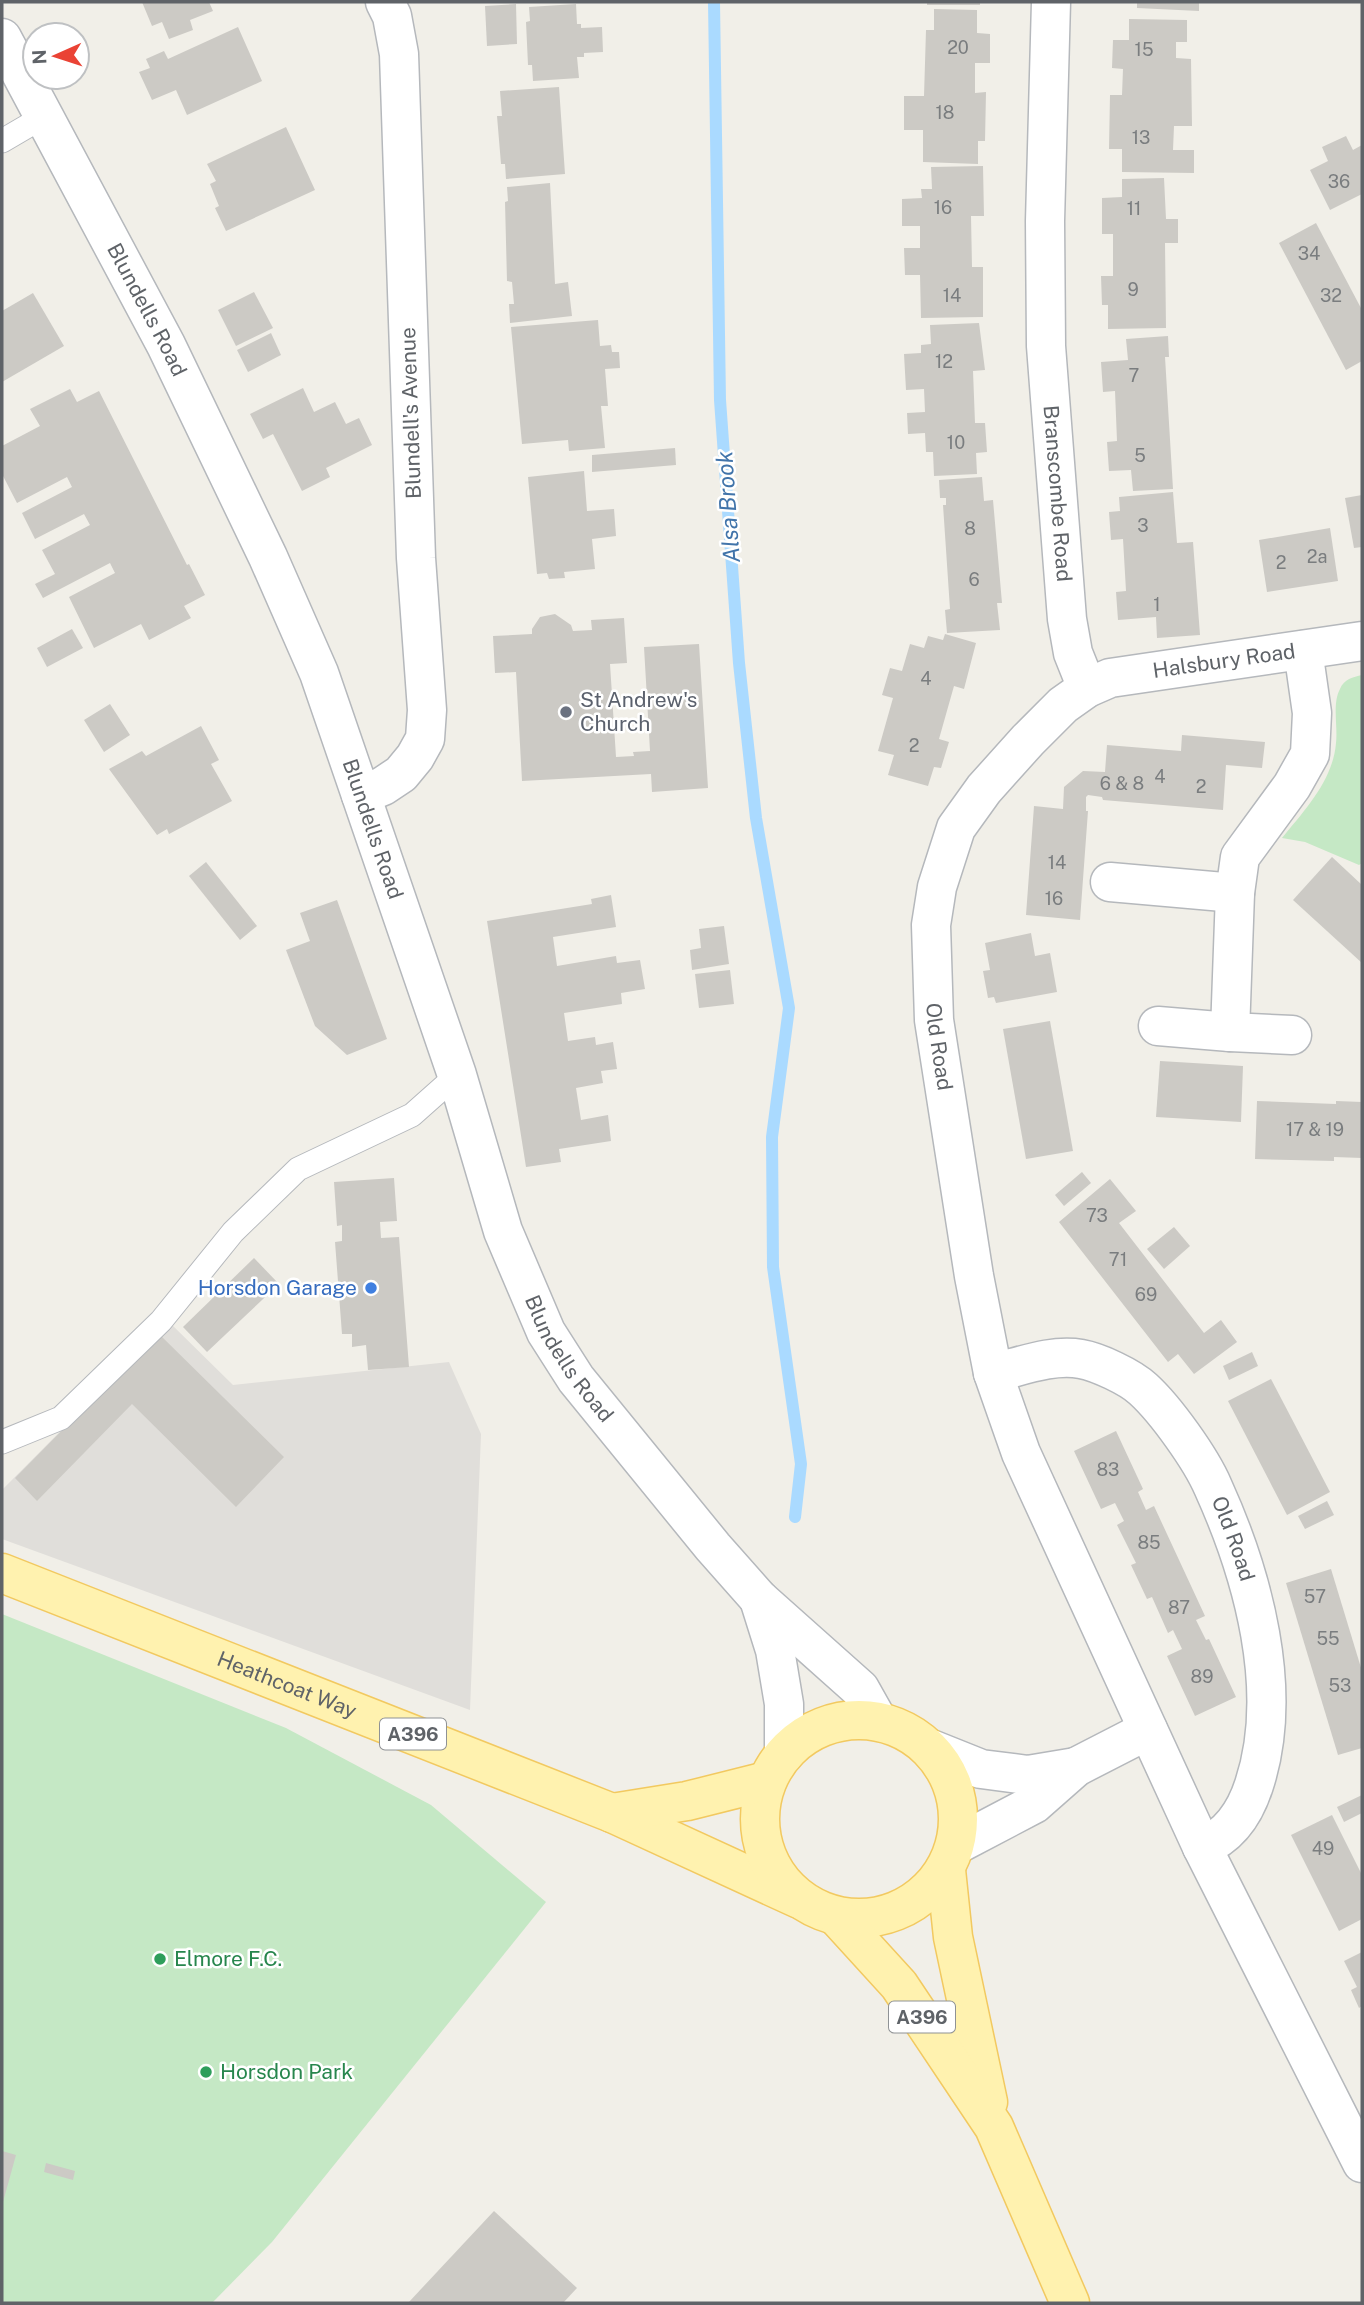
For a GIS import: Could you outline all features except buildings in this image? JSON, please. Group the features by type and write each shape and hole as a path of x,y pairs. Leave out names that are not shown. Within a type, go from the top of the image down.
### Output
{"main road":[{"name":"Heathcoat Way","path":"2,1573 612,1812 799,1899"},
{"name":"A396","path":"951,1857 926,1894 899,1911 869,1919 838,1917 817,1910 799,1899 776,1875 763,1845 760,1813 776,1768 811,1732 844,1721 878,1721 915,1736 931,1749 950,1777 959,1811 951,1857 953,1937 994,2127"},
{"name":"Heathcoat Way","path":"612,1812 687,1801 776,1768"},
{"name":"A396","path":"838,1917 899,1985 994,2127 1070,2303"}],"street":[{"name":"Blundell's Avenue","path":"362,795 401,774 415,757 425,739 427,710 416,558 399,54 391,16 385,2"},
{"name":"Branscombe Road","path":"1051,2 1046,346 1067,619 1073,653 1087,688"},
{"name":"Blundells Road","path":"2,38 166,345 268,557 319,673 457,1075 503,1231 546,1332 576,1379 713,1547 759,1599 860,1689 878,1721"},
{"name":"Halsbury Road","path":"1087,688 1110,678 1362,641"},
{"path":"1230,1032 1235,893 1240,857 1292,786 1310,754 1312,713 1303,650"},
{"name":"Old Road","path":"1087,688 1063,705 984,789 956,828 937,887 932,925 934,1020 974,1276 993,1373 1021,1453 1202,1847 1353,2121 1362,2163"},
{"path":"1110,882 1235,893"},
{"path":"1158,1026 1292,1035"},
{"name":"Old Road","path":"993,1373 1058,1357 1083,1359 1112,1370 1142,1388 1181,1435 1212,1485 1240,1557 1257,1617 1265,1669 1266,1723 1260,1766 1250,1798 1231,1829 1217,1841 1202,1847"},
{"name":"Blundells Road","path":"759,1599 775,1650 784,1704 776,1768"},
{"path":"951,1857 1034,1804 1076,1767 1148,1730"},
{"path":"931,1749 981,1769 1028,1775 1076,1767"}],"lane":[{"path":"2,141 43,117"},
{"path":"2,1442 61,1418 161,1321 233,1232 298,1169 412,1115 457,1075"}],"shaded area":[{"path":"169,1322 233,1385 449,1362 481,1434 470,1710 2,1539 2,1490"}],"green space":[{"path":"1362,675 1362,863 1359,865 1305,842 1282,838 1300,817 1330,770 1336,743 1336,708 1340,689 1346,681"},
{"name":"Horsdon Park","path":"2,1614 286,1728 431,1805 546,1902 272,2242 212,2303 2,2303"}],"waterway":[{"name":"Alsa Brook","path":"714,2 720,400 739,663 756,818 789,1008 772,1137 773,1267 801,1464 795,1517"}],"place":[{"name":"St Andrew's Church","path":"566,712"},
{"name":"Horsdon Garage","path":"371,1288"},
{"name":"Elmore F.C.","path":"160,1959"},
{"name":"Horsdon Park","path":"206,2072"}]}
